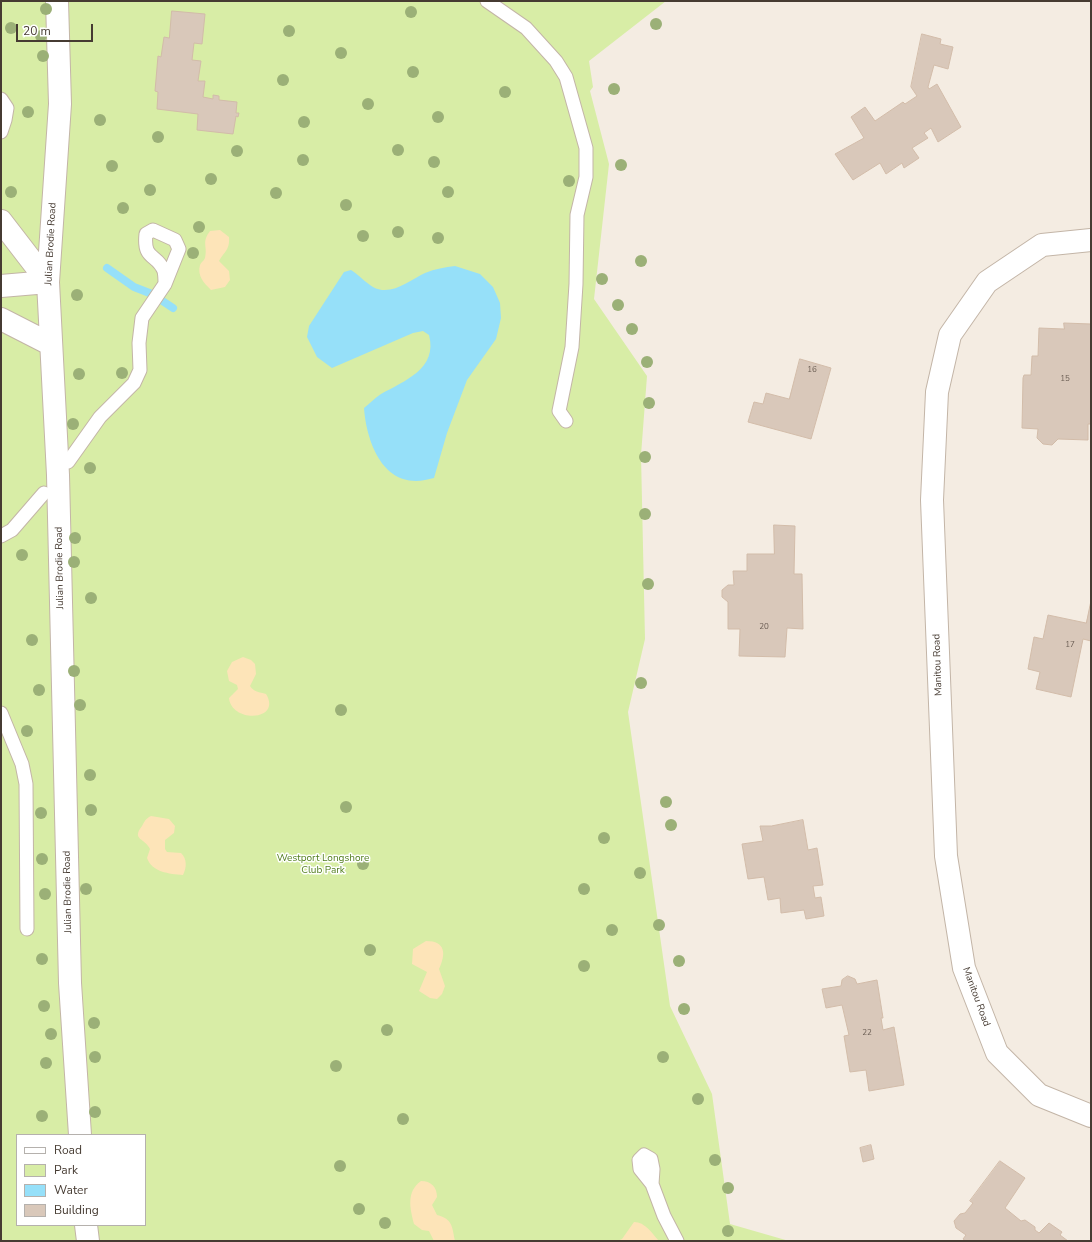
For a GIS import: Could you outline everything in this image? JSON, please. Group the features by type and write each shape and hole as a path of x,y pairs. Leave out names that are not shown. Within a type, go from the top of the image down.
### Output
{"street":[{"name":"Julian Brodie Road","path":"57,1 60,104 48,282 50,344 58,475 70,983 80,1134"},
{"path":"1,221 48,282"},
{"name":"Manitou Road","path":"1091,240 1042,246 987,282 950,335 937,392 932,500 946,856 964,968 997,1053 1039,1095 1091,1116"},
{"path":"1,286 48,282"},
{"path":"1,319 50,344"},
{"path":"86,1226 88,1241"}],"lane":[{"path":"487,1 526,28 556,61 566,77 586,148 586,177 577,215 576,284 572,347 559,411 566,421"},
{"path":"1,99 7,108 6,120 1,132"},
{"path":"68,462 100,416 134,383 140,370 140,331 142,318 165,284"},
{"path":"1,536 12,530 44,493"},
{"path":"1,713 22,764 26,784 27,929"},
{"path":"652,1184 664,1216 677,1241"}],"green space":[{"name":"Westport Longshore Club Park","path":"1,1 666,1 589,61 593,87 590,91 609,164 594,299 647,376 641,455 645,639 628,712 670,1006 712,1094 730,1224 789,1241 1,1241"}],"sand":[{"path":"220,230 229,237 228,248 219,261 229,271 230,280 225,287 211,290 200,276 199,269 200,264 205,258 205,242 207,235 210,231"},
{"path":"243,657 251,660 255,664 256,674 250,686 255,691 266,694 269,700 267,711 256,716 242,714 236,710 231,705 229,698 238,689 237,685 229,681 227,671 232,662"},
{"path":"151,816 169,819 175,826 174,833 165,840 165,849 167,852 181,853 183,855 186,863 183,875 162,871 149,863 147,858 150,849 148,845 138,837 138,834 145,820"},
{"path":"426,941 437,943 443,949 443,958 439,969 445,986 442,994 437,999 430,998 419,991 427,972 412,964 413,949"},
{"path":"421,1181 430,1183 435,1188 437,1197 432,1205 437,1215 446,1219 451,1224 455,1241 434,1241 429,1231 422,1230 414,1224 410,1201 413,1190"},
{"path":"634,1222 638,1222 645,1226 659,1241 617,1241 622,1239"}],"water":[{"path":"455,266 480,274 493,287 500,303 501,318 496,339 467,380 447,433 434,478 416,481 403,479 393,474 377,455 368,431 364,408 381,394 409,379 424,365 429,357 429,335 423,331 413,333 332,368 317,357 307,337 309,326 344,272 351,270 373,287 380,290 387,290 400,286 425,273 440,268"}],"building":[{"path":"172,11 205,14 202,44 194,43 192,60 201,61 198,81 205,81 203,97 213,99 213,95 219,96 219,100 237,102 236,113 239,113 238,117 236,116 233,134 197,130 198,114 157,109 158,92 155,91 158,56 161,57 164,37 169,38"},
{"path":"922,34 941,39 940,44 953,47 948,69 934,65 928,87 929,89 937,84 961,127 938,142 931,128 924,133 928,138 912,148 919,158 904,168 902,163 886,174 880,163 853,180 835,154 864,138 851,117 865,107 875,121 903,102 905,104 917,96 911,87"},
{"path":"1064,323 1091,324 1091,424 1088,424 1088,440 1058,439 1052,445 1043,444 1037,438 1038,429 1022,428 1023,378 1024,375 1031,375 1032,356 1038,356 1039,328 1064,329"},
{"path":"800,359 831,368 811,439 748,422 754,402 763,404 766,393 789,399"},
{"path":"774,525 795,526 794,574 802,574 803,629 787,628 785,657 739,656 740,629 728,629 728,602 722,597 722,590 728,585 734,585 733,571 747,571 747,554 774,554"},
{"path":"1091,601 1091,641 1083,639 1071,697 1036,689 1040,672 1028,669 1034,637 1043,639 1048,615 1086,623"},
{"path":"803,820 808,850 817,848 823,885 813,886 815,898 821,897 824,916 806,919 804,910 781,913 780,898 768,900 764,877 748,879 742,844 763,841 760,826 771,826"},
{"path":"848,976 855,979 857,984 877,980 883,1018 881,1018 883,1030 894,1027 904,1085 869,1091 866,1070 850,1072 844,1036 849,1035 842,1005 826,1008 822,989 841,986 842,980"},
{"path":"871,1145 874,1159 863,1162 860,1148"},
{"path":"1000,1161 1025,1178 1005,1208 1021,1221 1025,1220 1035,1227 1035,1230 1039,1233 1049,1223 1062,1232 1060,1235 1068,1241 966,1241 963,1239 966,1235 956,1228 954,1221 960,1214 965,1213 973,1203 970,1201"}],"waterway":[{"path":"107,268 134,287 152,294 173,308"}]}
